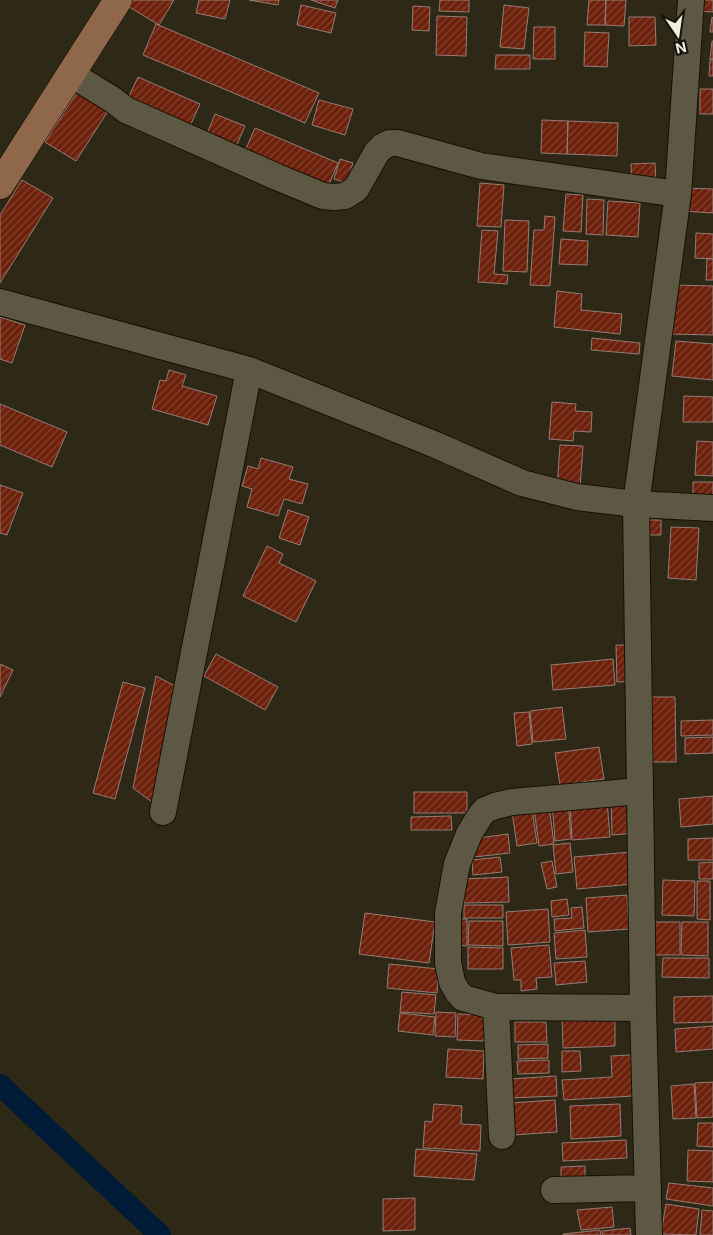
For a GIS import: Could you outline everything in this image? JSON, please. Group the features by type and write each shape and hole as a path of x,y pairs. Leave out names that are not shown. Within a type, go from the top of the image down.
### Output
{"main road":[{"path":"0,185 118,0"}],"street":[{"path":"649,1235 643,1008 636,504 678,194 691,0"},
{"path":"71,74 126,110 323,196 345,196 356,189 377,152 390,143 398,143 481,166 678,194"},
{"path":"0,302 249,370 436,445 522,483 577,497 636,504 713,508"},
{"path":"163,812 249,370"},
{"path":"640,791 512,802 485,810 469,834 456,864 448,913 448,963 452,982 463,998 496,1007 643,1008"},
{"path":"496,1007 502,1136"},
{"path":"554,1190 648,1188"}],"building":[{"path":"129,0 174,0 159,25 126,5"},
{"path":"199,0 230,0 225,19 196,13"},
{"path":"249,0 279,0 278,5"},
{"path":"311,0 338,0 335,8"},
{"path":"440,0 469,0 469,12 439,11"},
{"path":"589,0 606,0 605,25 587,25"},
{"path":"606,0 626,0 624,26 605,25"},
{"path":"696,0 713,0 713,12 695,11"},
{"path":"301,5 336,13 331,33 297,25"},
{"path":"504,5 529,8 524,49 500,47"},
{"path":"413,6 430,7 429,31 412,30"},
{"path":"437,16 467,17 466,56 436,55"},
{"path":"629,17 655,17 656,45 629,46"},
{"path":"712,17 713,32 710,32"},
{"path":"156,24 319,93 305,123 143,55"},
{"path":"534,27 555,27 555,59 533,59"},
{"path":"585,32 609,33 607,67 584,66"},
{"path":"712,41 713,59 710,59"},
{"path":"496,55 530,55 530,69 495,69"},
{"path":"710,59 713,59 713,76 709,76"},
{"path":"138,77 200,104 186,135 124,107"},
{"path":"83,83 113,103 76,161 45,142"},
{"path":"700,89 713,89 713,114 700,114"},
{"path":"319,100 353,109 345,135 312,125"},
{"path":"215,114 245,126 233,153 204,141"},
{"path":"542,120 568,121 567,154 541,153"},
{"path":"568,121 618,123 617,156 567,154"},
{"path":"255,128 338,163 325,194 242,158"},
{"path":"340,159 353,163 347,183 334,179"},
{"path":"655,163 656,185 632,186 631,164"},
{"path":"22,180 53,198 0,283 0,215"},
{"path":"480,183 504,185 501,227 477,226"},
{"path":"684,188 713,189 713,213 683,211"},
{"path":"566,194 583,195 581,232 563,231"},
{"path":"587,199 604,200 603,235 586,234"},
{"path":"608,201 640,203 638,237 606,235"},
{"path":"545,216 555,217 550,286 530,285 534,230 544,230"},
{"path":"505,220 529,221 527,272 503,271"},
{"path":"482,230 498,231 494,274 508,275 507,284 478,282"},
{"path":"696,233 713,234 713,259 695,258"},
{"path":"561,239 588,241 587,265 559,264"},
{"path":"707,258 713,259 713,280 706,280"},
{"path":"671,285 713,286 713,335 669,334"},
{"path":"557,291 582,294 581,310 622,314 620,334 554,327"},
{"path":"0,317 25,325 12,363 0,359"},
{"path":"592,338 640,343 639,354 591,350"},
{"path":"676,341 713,344 713,380 672,376"},
{"path":"169,370 186,375 182,386 217,396 208,425 152,409 160,380 166,381"},
{"path":"684,396 713,397 713,422 683,422"},
{"path":"552,402 576,404 575,411 592,412 591,432 574,431 573,441 549,439"},
{"path":"0,404 67,432 52,467 0,445"},
{"path":"697,441 713,442 713,476 695,475"},
{"path":"560,445 583,446 580,488 557,487"},
{"path":"261,458 293,467 289,479 308,484 302,504 284,499 278,516 247,507 252,489 242,486 248,466 258,469"},
{"path":"693,482 713,482 713,503 693,503"},
{"path":"0,485 23,493 7,535 0,533"},
{"path":"288,510 309,517 300,545 279,538"},
{"path":"645,520 661,520 661,535 644,535"},
{"path":"671,527 699,528 696,580 668,578"},
{"path":"267,546 283,554 279,563 316,581 296,622 243,596"},
{"path":"616,645 634,645 635,681 617,682"},
{"path":"216,654 278,687 265,710 204,676"},
{"path":"613,659 615,685 553,690 551,665"},
{"path":"0,664 13,670 0,697"},
{"path":"156,676 179,688 156,805 133,788"},
{"path":"123,682 145,688 115,799 93,793"},
{"path":"652,697 675,697 676,762 653,762"},
{"path":"562,707 566,739 533,742 530,711"},
{"path":"529,712 532,744 517,746 514,713"},
{"path":"713,720 713,735 681,736 681,721"},
{"path":"713,737 713,753 685,754 685,738"},
{"path":"599,747 604,779 560,785 555,753"},
{"path":"414,792 467,792 467,813 414,813"},
{"path":"633,796 635,833 612,835 611,797"},
{"path":"713,796 713,824 681,827 679,799"},
{"path":"568,799 571,839 555,841 552,800"},
{"path":"607,801 610,837 572,840 570,804"},
{"path":"549,806 554,844 539,846 534,808"},
{"path":"532,809 537,843 517,846 512,812"},
{"path":"451,816 452,830 411,830 411,817"},
{"path":"508,834 510,853 474,857 471,839"},
{"path":"713,838 713,860 688,860 688,839"},
{"path":"570,843 573,872 556,874 553,845"},
{"path":"630,852 633,884 577,889 574,857"},
{"path":"500,857 502,872 473,875 472,860"},
{"path":"552,861 557,887 547,889 541,863"},
{"path":"713,862 713,879 699,879 699,863"},
{"path":"508,877 509,902 464,903 463,879"},
{"path":"663,880 695,881 694,916 662,915"},
{"path":"697,881 710,881 710,920 697,919"},
{"path":"627,895 629,929 588,932 586,898"},
{"path":"567,899 569,915 552,917 551,901"},
{"path":"464,905 503,905 503,918 464,918"},
{"path":"582,907 584,928 555,931 554,919 572,918 571,908"},
{"path":"548,909 550,942 508,945 506,912"},
{"path":"365,913 435,922 429,963 359,954"},
{"path":"454,919 467,919 467,946 453,945"},
{"path":"469,921 503,921 503,946 468,945"},
{"path":"654,922 680,922 680,955 654,955"},
{"path":"682,922 708,922 708,956 681,955"},
{"path":"585,930 587,957 556,959 554,933"},
{"path":"549,945 552,977 536,978 537,989 521,991 521,980 514,980 511,948"},
{"path":"468,947 503,948 503,969 468,969"},
{"path":"663,958 709,958 709,978 662,977"},
{"path":"585,961 587,982 556,985 554,963"},
{"path":"389,964 439,969 437,993 387,988"},
{"path":"402,992 436,995 434,1014 400,1012"},
{"path":"713,996 713,1022 674,1023 674,997"},
{"path":"436,1012 456,1013 455,1037 435,1036"},
{"path":"400,1013 435,1017 433,1035 398,1031"},
{"path":"615,1013 615,1046 563,1048 562,1014"},
{"path":"458,1014 485,1015 484,1041 457,1040"},
{"path":"515,1022 546,1022 547,1042 515,1042"},
{"path":"713,1026 713,1049 676,1052 675,1029"},
{"path":"548,1044 548,1058 518,1059 518,1045"},
{"path":"448,1049 484,1051 483,1079 446,1077"},
{"path":"562,1051 580,1051 581,1071 562,1072"},
{"path":"631,1055 633,1096 564,1100 562,1080 612,1077 611,1056"},
{"path":"549,1060 549,1073 518,1074 517,1061"},
{"path":"556,1076 557,1096 511,1098 510,1079"},
{"path":"713,1082 713,1117 697,1118 695,1083"},
{"path":"694,1084 696,1118 673,1119 671,1086"},
{"path":"555,1100 557,1132 513,1135 511,1103"},
{"path":"434,1104 462,1106 461,1124 481,1125 480,1151 423,1148 425,1121 432,1122"},
{"path":"620,1104 621,1136 571,1139 570,1106"},
{"path":"698,1123 713,1123 713,1147 697,1146"},
{"path":"626,1140 627,1158 563,1161 562,1143"},
{"path":"416,1149 477,1154 474,1180 414,1176"},
{"path":"688,1150 713,1151 713,1182 687,1181"},
{"path":"585,1166 585,1183 561,1184 561,1167"},
{"path":"669,1183 713,1188 713,1206 666,1199"},
{"path":"415,1198 415,1230 383,1231 383,1199"},
{"path":"666,1204 699,1209 696,1235 661,1234"},
{"path":"612,1207 614,1227 581,1230 577,1210"},
{"path":"702,1210 713,1211 713,1235 700,1235"},
{"path":"630,1228 631,1235 603,1235 602,1231"},
{"path":"600,1230 601,1235 563,1235 563,1234"}],"waterway":[{"path":"0,1085 160,1235"}]}
